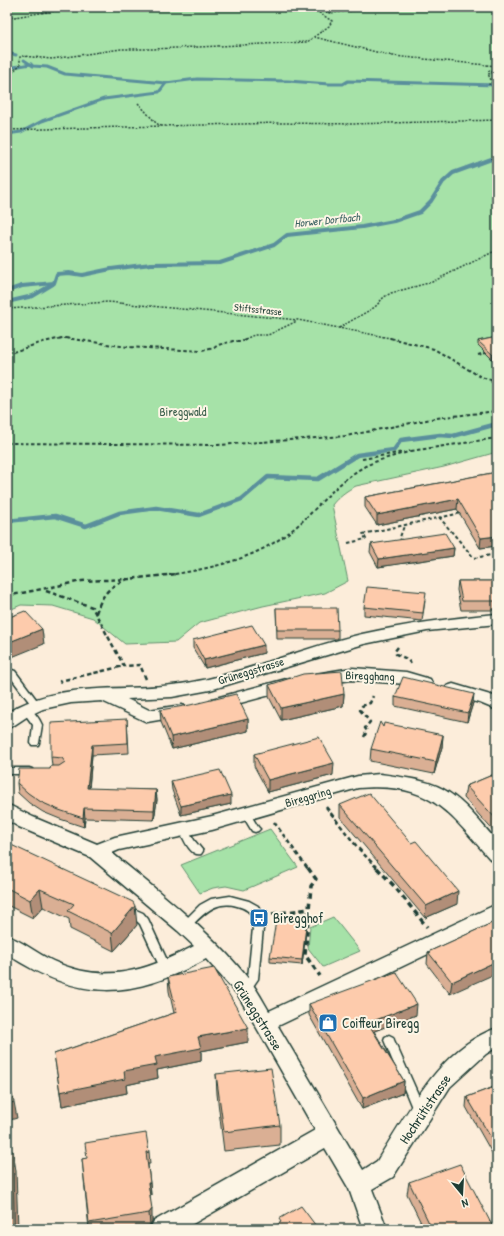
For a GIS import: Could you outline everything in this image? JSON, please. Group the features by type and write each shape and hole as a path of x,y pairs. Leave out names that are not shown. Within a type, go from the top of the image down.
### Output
{"street":[{"name":"Grüneggstrasse","path":"7,722 31,707 64,698 172,691 210,684 362,639 427,626 497,619"},
{"name":"Biregghang","path":"104,695 147,716 201,707 255,694 301,680 352,674 406,678 486,699 497,704"},
{"name":"Bireggring","path":"97,852 115,844 184,829 251,822 358,782 380,780 413,785 437,794 456,808 497,854"},
{"name":"Grüneggstrasse","path":"7,811 26,822 97,852 185,925 209,948 245,989 359,1185 375,1229"},
{"path":"264,1023 497,912"},
{"path":"7,944 39,965 66,976 90,982 129,981 166,969 209,948"},
{"name":"Hochrütistrasse","path":"359,1185 385,1170 442,1080 454,1067 478,1047 497,1037"},
{"path":"162,1229 329,1134"}],"lane":[{"path":"12,673 31,707 39,726 35,743"},
{"path":"7,771 37,771"},
{"path":"184,829 190,842 198,851"},
{"path":"185,925 204,908 214,902 230,900 246,904 254,909 259,918 253,979 245,989"},
{"path":"119,906 139,916 144,922 166,969"},
{"path":"389,1040 420,1113"}],"path":[{"path":"7,18 80,7"},
{"path":"260,7 293,12 316,10 327,7"},
{"path":"7,77 20,65 20,57 23,56 52,59 121,49 153,49 307,42 329,26 332,21 310,7"},
{"path":"316,10 330,13 391,7"},
{"path":"314,37 393,56 472,62 497,66"},
{"path":"488,71 497,72"},
{"path":"497,72 488,74 492,82 489,84 497,86"},
{"path":"138,103 156,124 164,126"},
{"path":"7,130 280,123 352,124 497,120"},
{"path":"338,328 375,307 391,292 432,282 497,250"},
{"name":"Stiftsstrasse","path":"7,309 108,302 298,320 434,348 481,377 497,382"},
{"path":"7,354 42,342 63,338 128,347 202,351 214,348 218,345 241,341 254,335 268,335 298,320"},
{"path":"478,355 491,351"},
{"path":"7,443 218,445 346,436 436,418 497,411"},
{"path":"362,459 497,438"},
{"path":"7,596 23,595 74,582 168,575 198,570 236,559 273,544 297,526 353,473 369,465 411,451"},
{"path":"348,543 366,539 363,534 468,511"},
{"path":"439,518 474,558 497,554"},
{"path":"403,545 400,537 404,525"},
{"path":"96,614 100,598 108,588 128,579"},
{"path":"44,590 92,607 124,666"},
{"path":"398,643 399,645 395,651 396,654 411,662 412,665 408,669"},
{"path":"62,689 60,681 124,666 140,665 149,683"},
{"path":"364,737 367,731 365,728 370,722 360,710 362,706 370,702 373,696"},
{"path":"325,807 358,848 394,886 437,940"},
{"path":"272,818 316,879 311,886 305,955 331,991"},
{"path":"254,909 271,914 309,909"}],"green space":[{"name":"Bireggwald","path":"7,7 497,7 497,381 493,380 490,382 497,383 497,452 444,467 356,486 340,497 332,505 348,581 325,593 263,606 199,623 176,642 125,644 93,618 53,606 21,605 7,611"},
{"path":"270,829 298,867 244,890 226,886 213,888 200,893 181,865"},
{"path":"333,917 360,951 323,967 308,948 310,927"}],"building":[{"path":"497,337 497,354 493,355 478,341"},
{"path":"497,472 497,536 481,538 458,499 377,515 365,497 476,476"},
{"path":"445,533 454,548 379,559 371,544"},
{"path":"458,581 497,581 497,601 462,601"},
{"path":"367,587 426,592 423,613 364,607"},
{"path":"276,608 337,608 338,630 277,630"},
{"path":"25,611 42,629 7,643 7,618"},
{"path":"252,625 264,645 204,660 193,640"},
{"path":"342,671 344,694 281,708 269,685 303,674"},
{"path":"403,677 474,694 468,713 395,697"},
{"path":"236,694 248,719 171,737 160,710 190,705"},
{"path":"127,719 128,743 92,745 87,788 156,790 154,810 84,808 83,818 41,802 17,783 19,769 50,769 51,766 59,766 65,762 62,758 51,757 51,723"},
{"path":"380,722 383,727 384,723 443,735 436,762 371,749"},
{"path":"319,737 334,763 268,780 254,754"},
{"path":"220,770 231,795 181,806 171,781"},
{"path":"497,773 497,820 466,786"},
{"path":"369,793 411,843 416,841 458,891 426,906 340,805"},
{"path":"7,843 133,902 135,906 112,933 68,911 74,904 40,889 30,900 7,888"},
{"path":"277,915 307,918 302,960 270,957"},
{"path":"492,923 497,928 497,961 452,982 428,952"},
{"path":"214,968 248,1028 198,1037 201,1048 155,1057 157,1065 124,1071 125,1079 60,1092 54,1054 177,1012 168,977"},
{"path":"396,972 417,1004 368,1023 404,1081 363,1098 309,1004"},
{"path":"271,1068 280,1125 224,1132 216,1074"},
{"path":"7,1076 14,1102 7,1104"},
{"path":"497,1086 497,1148 467,1097"},
{"path":"146,1133 149,1152 146,1152 150,1183 148,1183 152,1209 149,1213 89,1223 82,1159 87,1158 85,1143"},
{"path":"13,1151 14,1229 7,1229 7,1152"},
{"path":"460,1164 494,1229 432,1229 409,1182"},
{"path":"301,1206 316,1226 312,1229 271,1229 281,1222 279,1219"}],"waterway":[{"path":"7,53 16,55"},
{"path":"24,60 30,64"},
{"path":"7,68 30,64"},
{"path":"30,64 33,66 47,67 65,74 166,83"},
{"path":"166,83 197,79 288,81 329,84 343,84 348,81 497,85"},
{"path":"7,134 21,132 42,121 104,99 159,92 166,83"},
{"name":"Horwer Dorfbach","path":"7,291 22,286 54,283 57,274 69,273 82,275 111,269 151,264 220,263 274,245 287,235 362,227 394,221 420,212 431,201 443,182 453,173 497,157"},
{"path":"7,302 33,296 53,284"},
{"path":"7,521 55,516 86,526 119,513 156,508 199,515 242,499 268,477 318,479 357,455 394,450 401,440 440,435 453,436 497,424"}],"place":[{"name":"Biregghof","path":"259,918"},
{"name":"Coiffeur Biregg","path":"328,1023"}]}
